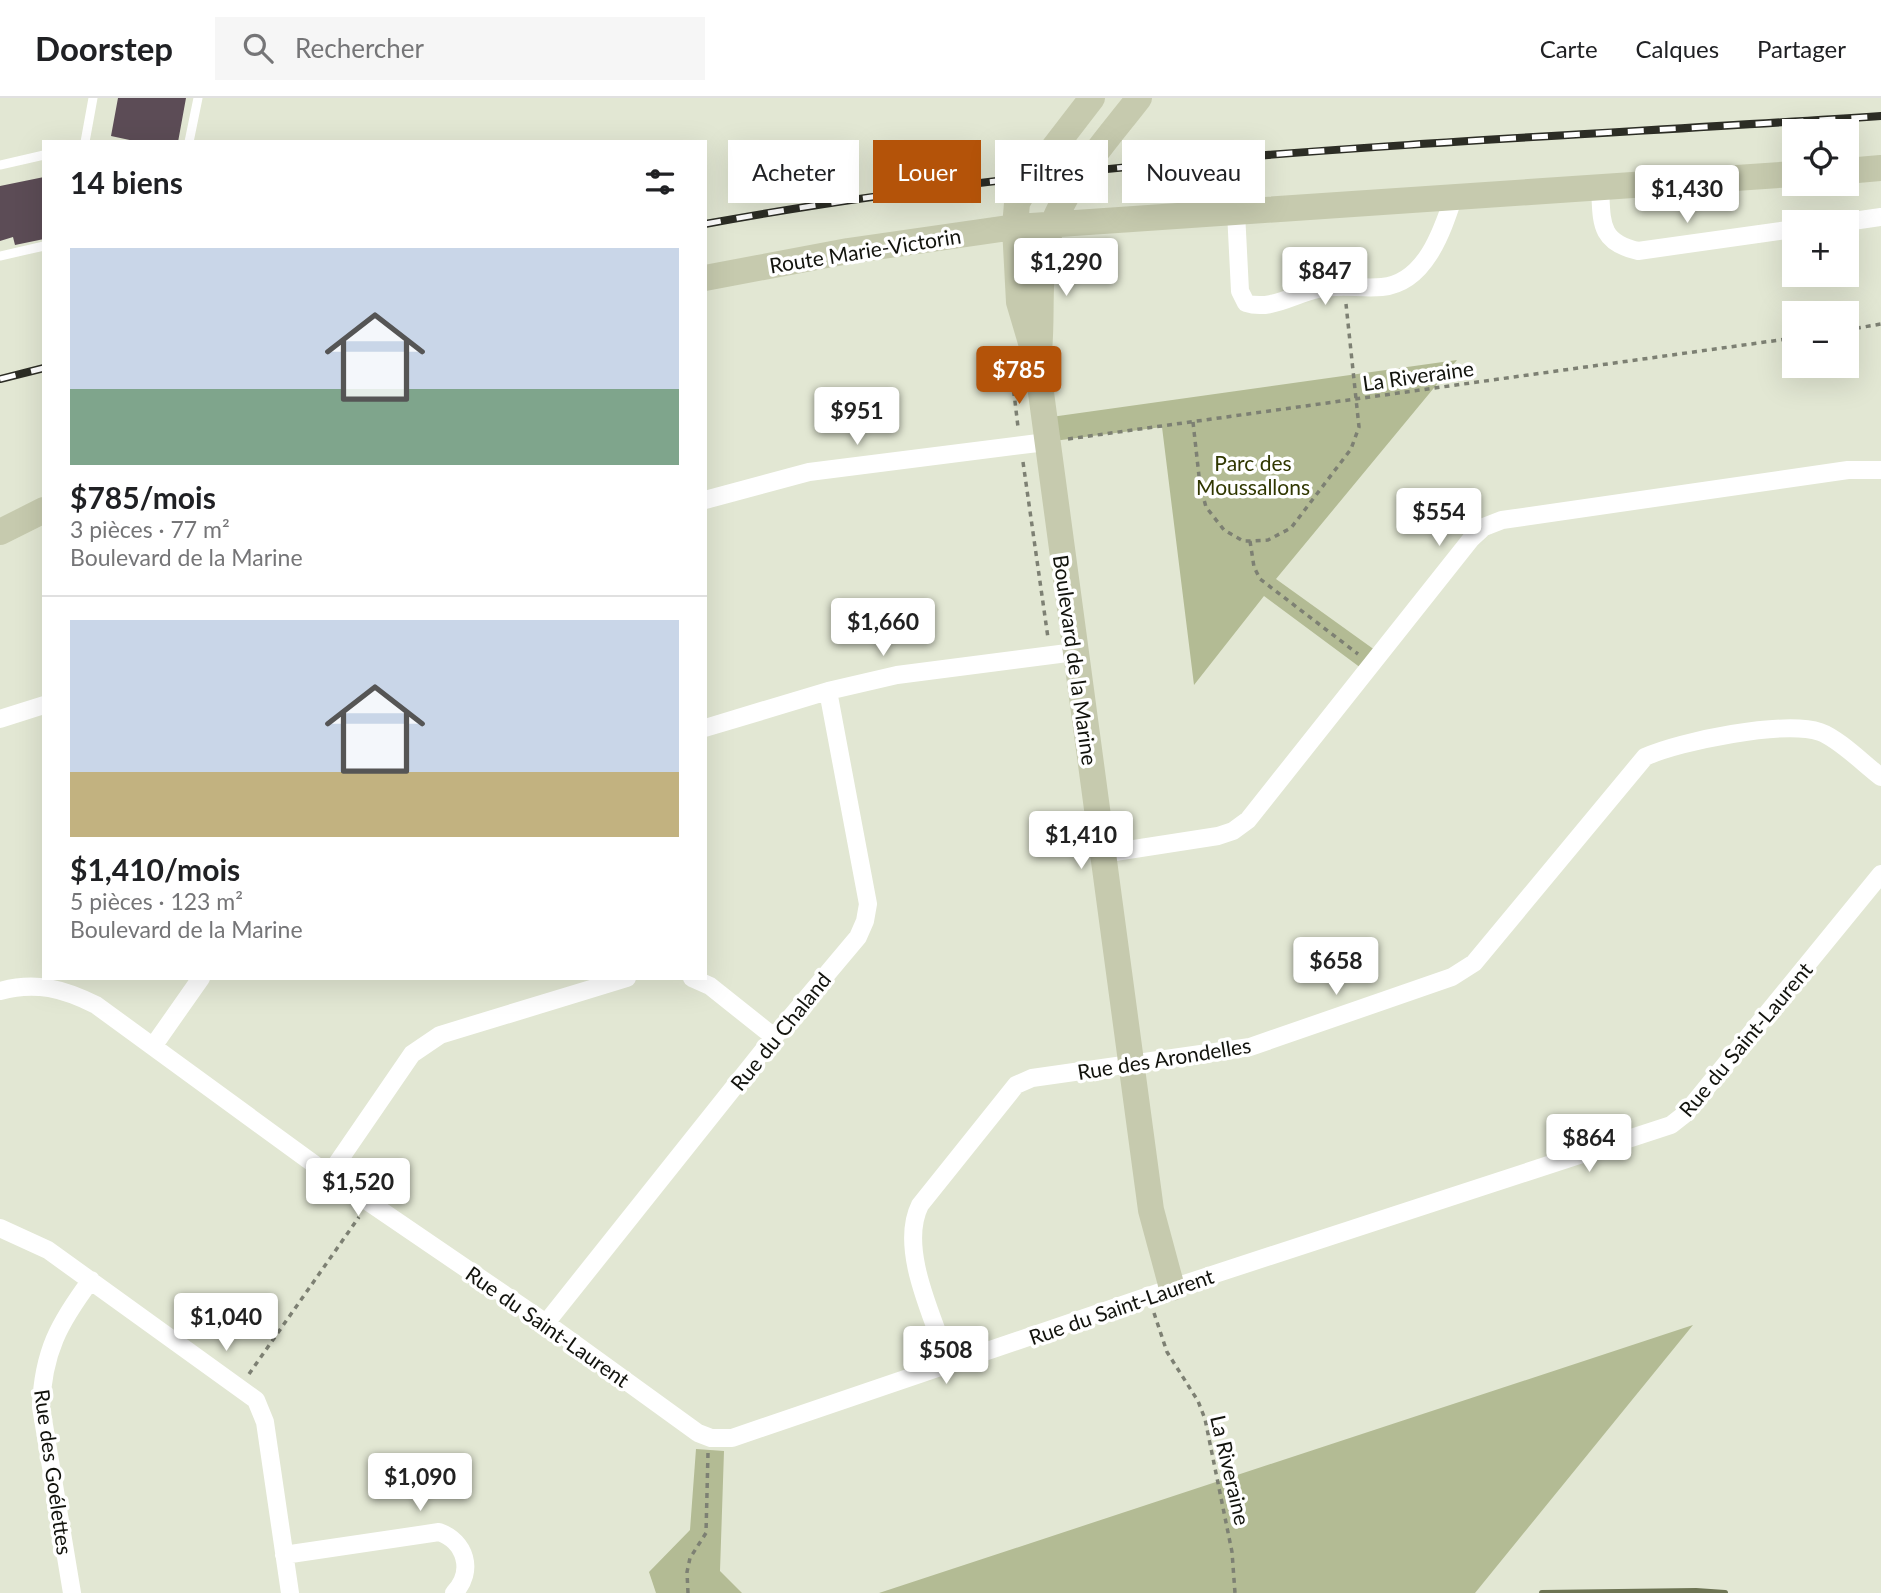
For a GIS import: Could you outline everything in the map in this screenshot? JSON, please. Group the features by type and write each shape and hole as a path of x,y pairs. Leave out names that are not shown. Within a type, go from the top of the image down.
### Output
{"street":[{"name":"Boulevard de la Marine","path":"1092,98 1032,176 1017,203 1015,227 1019,302 1037,363 1046,442 1062,653 1102,854 1150,1210 1172,1288"},
{"name":"Boulevard de la Marine","path":"1037,363 1043,315 1043,260 1053,225 1083,170 1139,98"},
{"path":"1859,170 1881,169"},
{"name":"Route Marie-Victorin","path":"707,278 848,251 1015,227 1782,175"},
{"path":"1600,187 1603,226 1612,240 1622,247 1638,251 1782,231"},
{"path":"1236,212 1240,291 1246,303 1258,307 1317,289 1383,287 1404,282 1418,269 1442,232 1454,196"},
{"path":"1859,221 1881,218"},
{"path":"707,499 810,472 1046,442"},
{"path":"1102,854 1218,836 1233,831 1248,820 1471,539 1484,527 1502,520 1848,470 1881,470"},
{"path":"0,532 42,511"},
{"path":"707,727 828,691 897,675 1062,653"},
{"name":"Rue du Chaland","path":"546,1323 774,1037 858,937 868,904 828,691"},
{"path":"0,719 42,706"},
{"name":"Rue des Arondelles","path":"948,1364 912,1251 912,1224 920,1205 1016,1085 1032,1078 1250,1047 1452,977 1474,963 1645,757 1670,746 1797,726 1823,733 1881,777"},
{"name":"Rue du Saint-Laurent","path":"0,991 41,985 70,992 96,1005 329,1175 546,1323 698,1433 711,1438 732,1438 1172,1288 1671,1125 1685,1114 1881,874"},
{"path":"154,1045 200,980"},
{"path":"329,1175 412,1054 425,1043 440,1035 620,980"},
{"path":"696,980 710,986 774,1037"},
{"path":"0,1228 48,1250 256,1400 265,1422 290,1593"},
{"name":"Rue des Goélettes","path":"72,1593 41,1407 42,1376 50,1346 66,1313 92,1280"},
{"path":"284,1555 439,1532 450,1536 464,1555 464,1578 454,1593"}],"lane":[{"path":"85,140 93,98"},
{"path":"189,140 198,98"},
{"path":"0,165 42,155"},
{"path":"0,256 42,246"}],"path":[{"path":"1193,422 1200,485 1206,507 1224,530 1243,541 1250,541 1268,540 1291,528 1351,449 1359,427 1345,288"},
{"path":"1859,328 1881,324"},
{"name":"La Riveraine","path":"1046,442 1782,340"},
{"path":"1020,446 1062,653"},
{"path":"1250,541 1254,567 1260,579 1371,664"},
{"path":"239,1387 370,1202"},
{"name":"La Riveraine","path":"1172,1288 1154,1312 1167,1352 1198,1401 1205,1419 1233,1552 1235,1593"},
{"path":"688,1593 687,1572 690,1558 706,1533 706,1462 711,1438"}],"green space":[{"name":"Parc des Moussallons","path":"1457,360 1276,579 1379,653 1365,671 1264,596 1194,685 1162,427 1046,442 1044,418"},
{"path":"1693,1325 1475,1593 879,1593"},
{"path":"696,1449 724,1451 720,1571 742,1593 656,1593 649,1572 690,1530"}],"building":[{"path":"118,98 186,98 178,140 130,140 111,136"},
{"path":"42,177 42,239 15,245 13,237 0,241 0,186"}],"waterway":[{"path":"1542,1593 1725,1593"}],"railway":[{"path":"707,224 851,200 1144,165 1439,143 1881,116"},
{"path":"0,379 42,368"}]}
